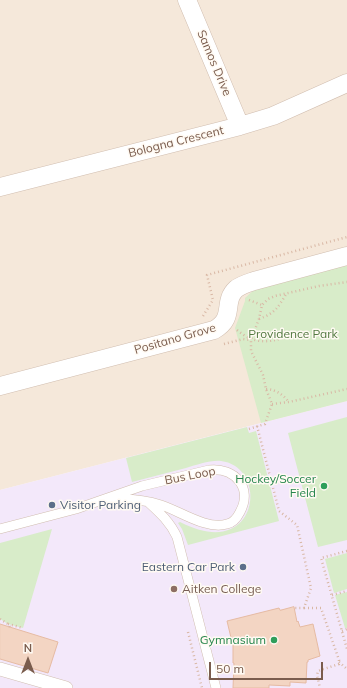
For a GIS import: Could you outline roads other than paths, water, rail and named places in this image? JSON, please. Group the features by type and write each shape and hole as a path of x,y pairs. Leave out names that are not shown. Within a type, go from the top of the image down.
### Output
{"street":[{"name":"Samos Drive","path":"187,0 240,126"},
{"name":"Bologna Crescent","path":"0,187 240,126 274,116 346,86"},
{"name":"Positano Grove","path":"0,386 206,332 221,326 225,321 231,297 236,289 242,285 347,256"},
{"path":"0,669 66,688"}],"lane":[{"name":"Bus Loop","path":"216,469 226,471 239,480 244,490 245,497 244,504 237,518 231,523 218,525 201,522 166,506 147,501 100,501 142,486 216,469"},
{"path":"0,529 76,509 100,501"},
{"path":"147,501 167,519 178,536 216,688"}],"place":[{"name":"Hockey/Soccer Field","path":"324,486"},
{"name":"Visitor Parking","path":"52,505"},
{"name":"Eastern Car Park","path":"243,567"},
{"name":"Aitken College","path":"174,589"},
{"name":"Gymnasium","path":"274,640"}],"park label":[{"name":"Providence Park","path":"293,334"}]}
